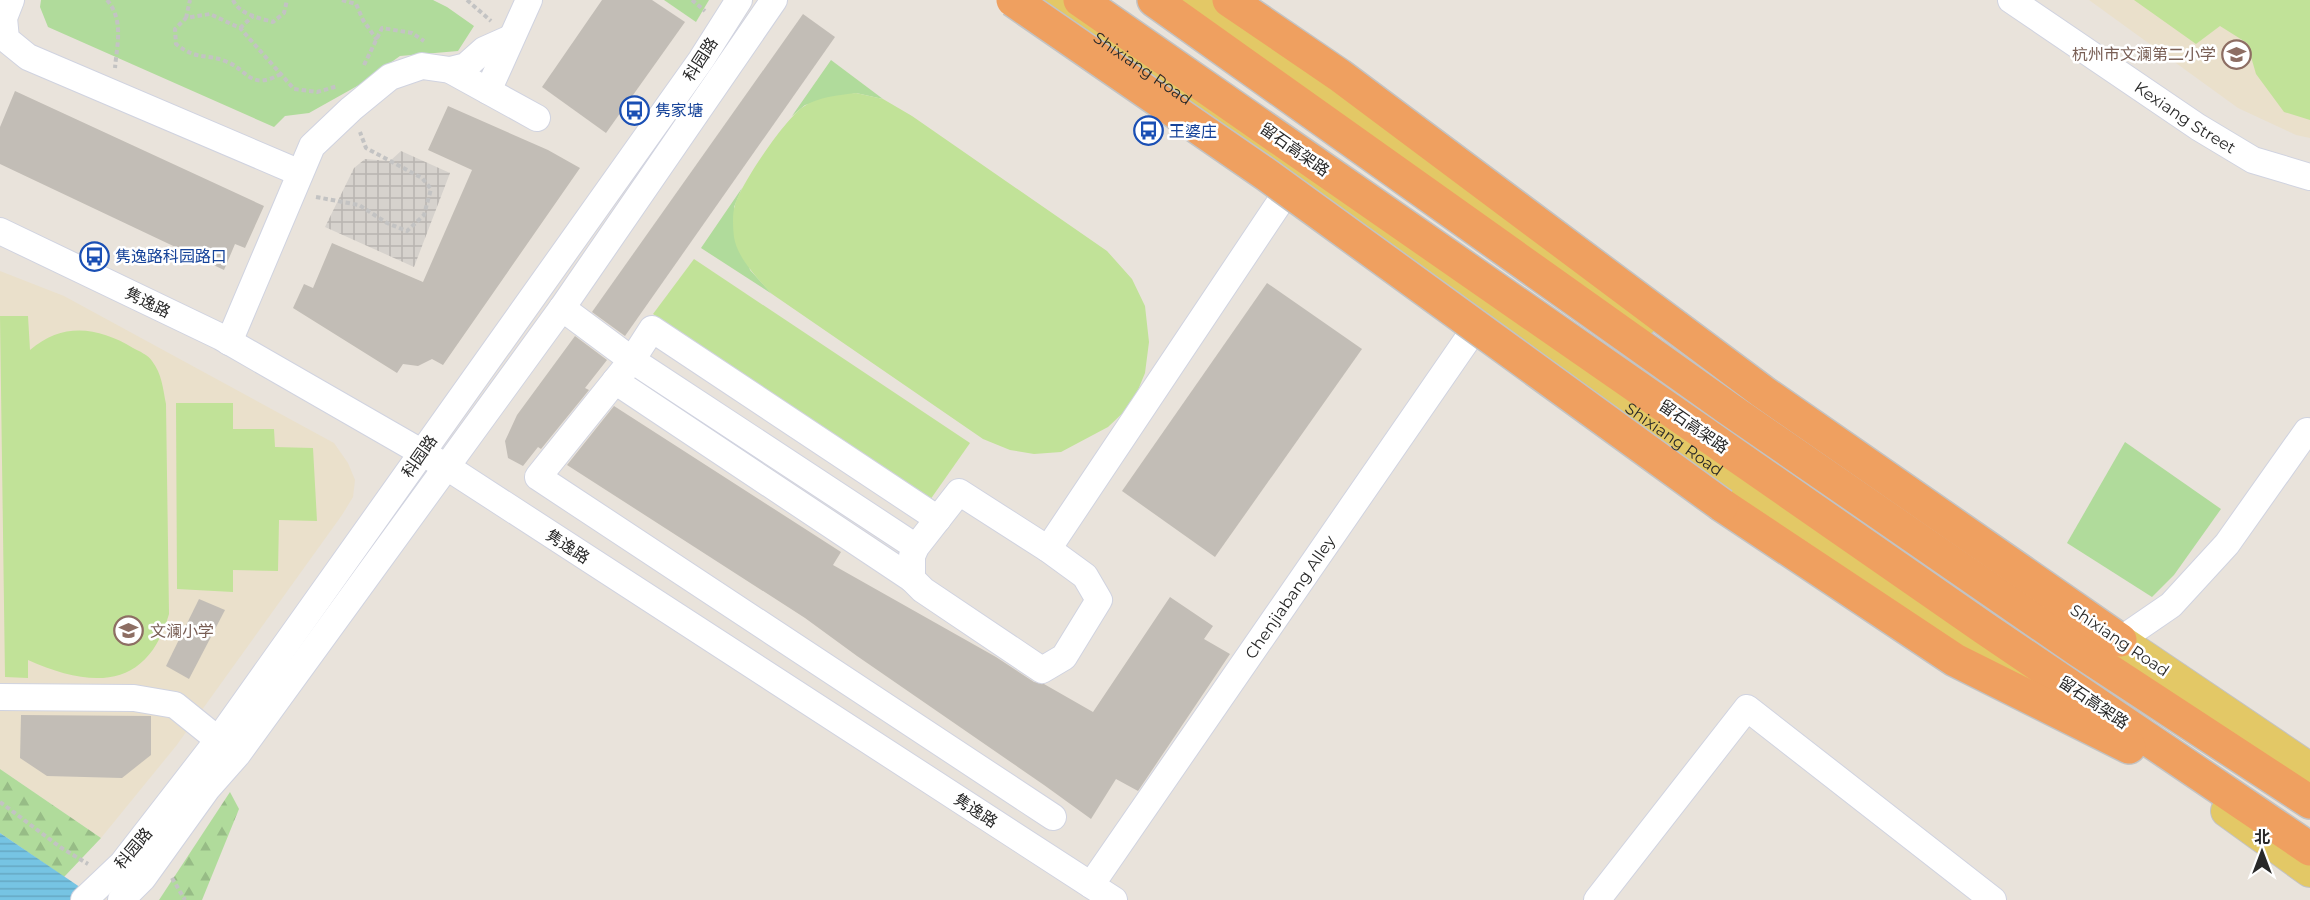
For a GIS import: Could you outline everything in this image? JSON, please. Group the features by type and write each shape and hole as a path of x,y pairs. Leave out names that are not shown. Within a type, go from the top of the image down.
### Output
{"highway":[{"path":"1013,0 1267,175 1722,505 1955,660 2158,762"},
{"name":"留石高架路","path":"1080,0 1984,628 2310,849"},
{"name":"留石高架路","path":"1154,0 1758,429 2078,650 2310,802"},
{"path":"1229,0 1339,75 1763,392 2120,640"}],"main road":[{"name":"Shixiang Road","path":"1044,0 1877,580 2158,762 2310,871"},
{"name":"Shixiang Road","path":"1191,0 1494,219 2310,769"}],"street":[{"path":"11,0 4,18 6,39 28,57 112,93 296,184"},
{"path":"488,91 529,0"},
{"name":"科园路","path":"84,900 143,878 207,789 228,748 422,453 701,60 739,0"},
{"name":"科园路","path":"228,748 447,467 562,308 774,0"},
{"name":"Kexiang Street","path":"2011,0 2198,127 2253,160 2310,177"},
{"path":"229,342 312,146 347,97 390,77 422,66 444,69 466,66 484,50 511,38"},
{"path":"444,69 537,118"},
{"path":"1048,549 1298,175"},
{"name":"隽逸路","path":"0,231 229,342 447,467 1114,900"},
{"path":"562,308 632,360 916,547"},
{"name":"Chenjiabang Alley","path":"1091,885 1489,309"},
{"path":"938,519 652,329 632,360 538,477 1053,817"},
{"path":"615,381 912,579 923,590 1042,670 1064,657 1099,600 1085,576 1048,549 959,492 916,547 912,556 912,579"},
{"path":"2120,640 2171,605 2221,551 2307,431"},
{"path":"0,697 134,698 175,705 228,748"},
{"path":"1597,900 1747,708 1993,900"}],"path":[{"path":"106,0 114,8 119,27 112,93"},
{"path":"190,0 186,18 175,29 176,45 189,55 226,61 250,78 268,80 280,74"},
{"path":"233,0 235,5 253,16 273,22 284,13 287,0"},
{"path":"342,0 356,4 363,20 377,40"},
{"path":"186,18 210,14 240,28 294,89 347,97 366,148 422,178 431,189 424,215 407,231 387,223 359,205 319,197 296,184"},
{"path":"240,28 253,16"},
{"path":"359,70 366,63 382,28 412,33 435,48 444,69"},
{"path":"0,802 115,888"}],"shaded area":[{"name":"杭州市文澜第二小学","path":"2089,0 2310,0 2310,138 2296,135 2238,108"},
{"path":"401,151 450,173 414,267 325,227 354,168 365,159 390,161"},
{"name":"文澜小学","path":"0,271 64,296 334,443 348,463 355,480 353,497 342,515 176,746 101,838 0,769"}],"green space":[{"path":"41,0 433,0 474,26 458,51 400,56 359,85 309,113 285,116 274,127 48,27 40,7"},
{"path":"664,0 709,0 696,22"},
{"path":"2134,0 2310,0 2310,120 2284,112 2256,74 2247,43 2220,26 2196,44"},
{"path":"831,60 883,99 856,93 805,105 792,116"},
{"path":"856,93 883,99 912,116 1107,251 1132,279 1145,306 1149,342 1145,373 1126,410 1108,427 1061,452 1034,454 1010,450 983,439 772,294 749,268 736,245 733,217 739,195 754,168 786,124 803,107 821,99"},
{"path":"742,188 734,207 750,270 772,294 701,248"},
{"path":"694,259 970,443 930,500 653,314"},
{"path":"0,316 28,316 30,350 55,335 81,331 94,332 120,341 146,355 160,376 166,404 169,614 159,639 147,658 131,670 114,676 94,678 74,675 28,660 28,678 5,677"},
{"path":"176,403 233,403 233,429 274,429 275,447 313,448 317,521 279,520 278,571 233,570 233,592 177,589"},
{"path":"2125,442 2221,509 2174,575 2152,597 2067,543"},
{"path":"0,769 101,838 64,877 0,833"},
{"path":"230,792 239,809 202,900 159,900"}],"water":[{"path":"0,833 99,900 0,900"}],"building":[{"path":"602,0 652,0 685,22 606,133 542,87"},
{"path":"803,14 835,37 625,336 592,312"},
{"path":"15,91 264,206 245,248 235,244 224,270 0,164 0,127"},
{"path":"448,106 548,150 580,168 443,365 432,359 418,366 403,364 397,373 293,308 304,284 313,288 332,243 423,282 472,170 428,150"},
{"path":"1267,283 1362,349 1215,557 1122,491"},
{"path":"575,336 607,360 585,388 589,390 541,449 538,447 523,466 508,458 505,441 517,415"},
{"path":"614,406 841,552 833,565 996,657 1034,682 1044,684 1093,712 1170,597 1213,626 1204,639 1230,654 1138,791 1116,779 1091,819 805,618 567,465"},
{"path":"199,599 225,610 189,679 166,666"},
{"path":"21,715 151,716 151,755 122,778 47,776 20,758"}],"place":[{"name":"杭州市文澜第二小学","path":"2237,54"},
{"name":"隽家塘","path":"634,110"},
{"name":"王婆庄","path":"1148,131"},
{"name":"隽逸路科园路口","path":"94,256"},
{"name":"文澜小学","path":"129,631"}]}
